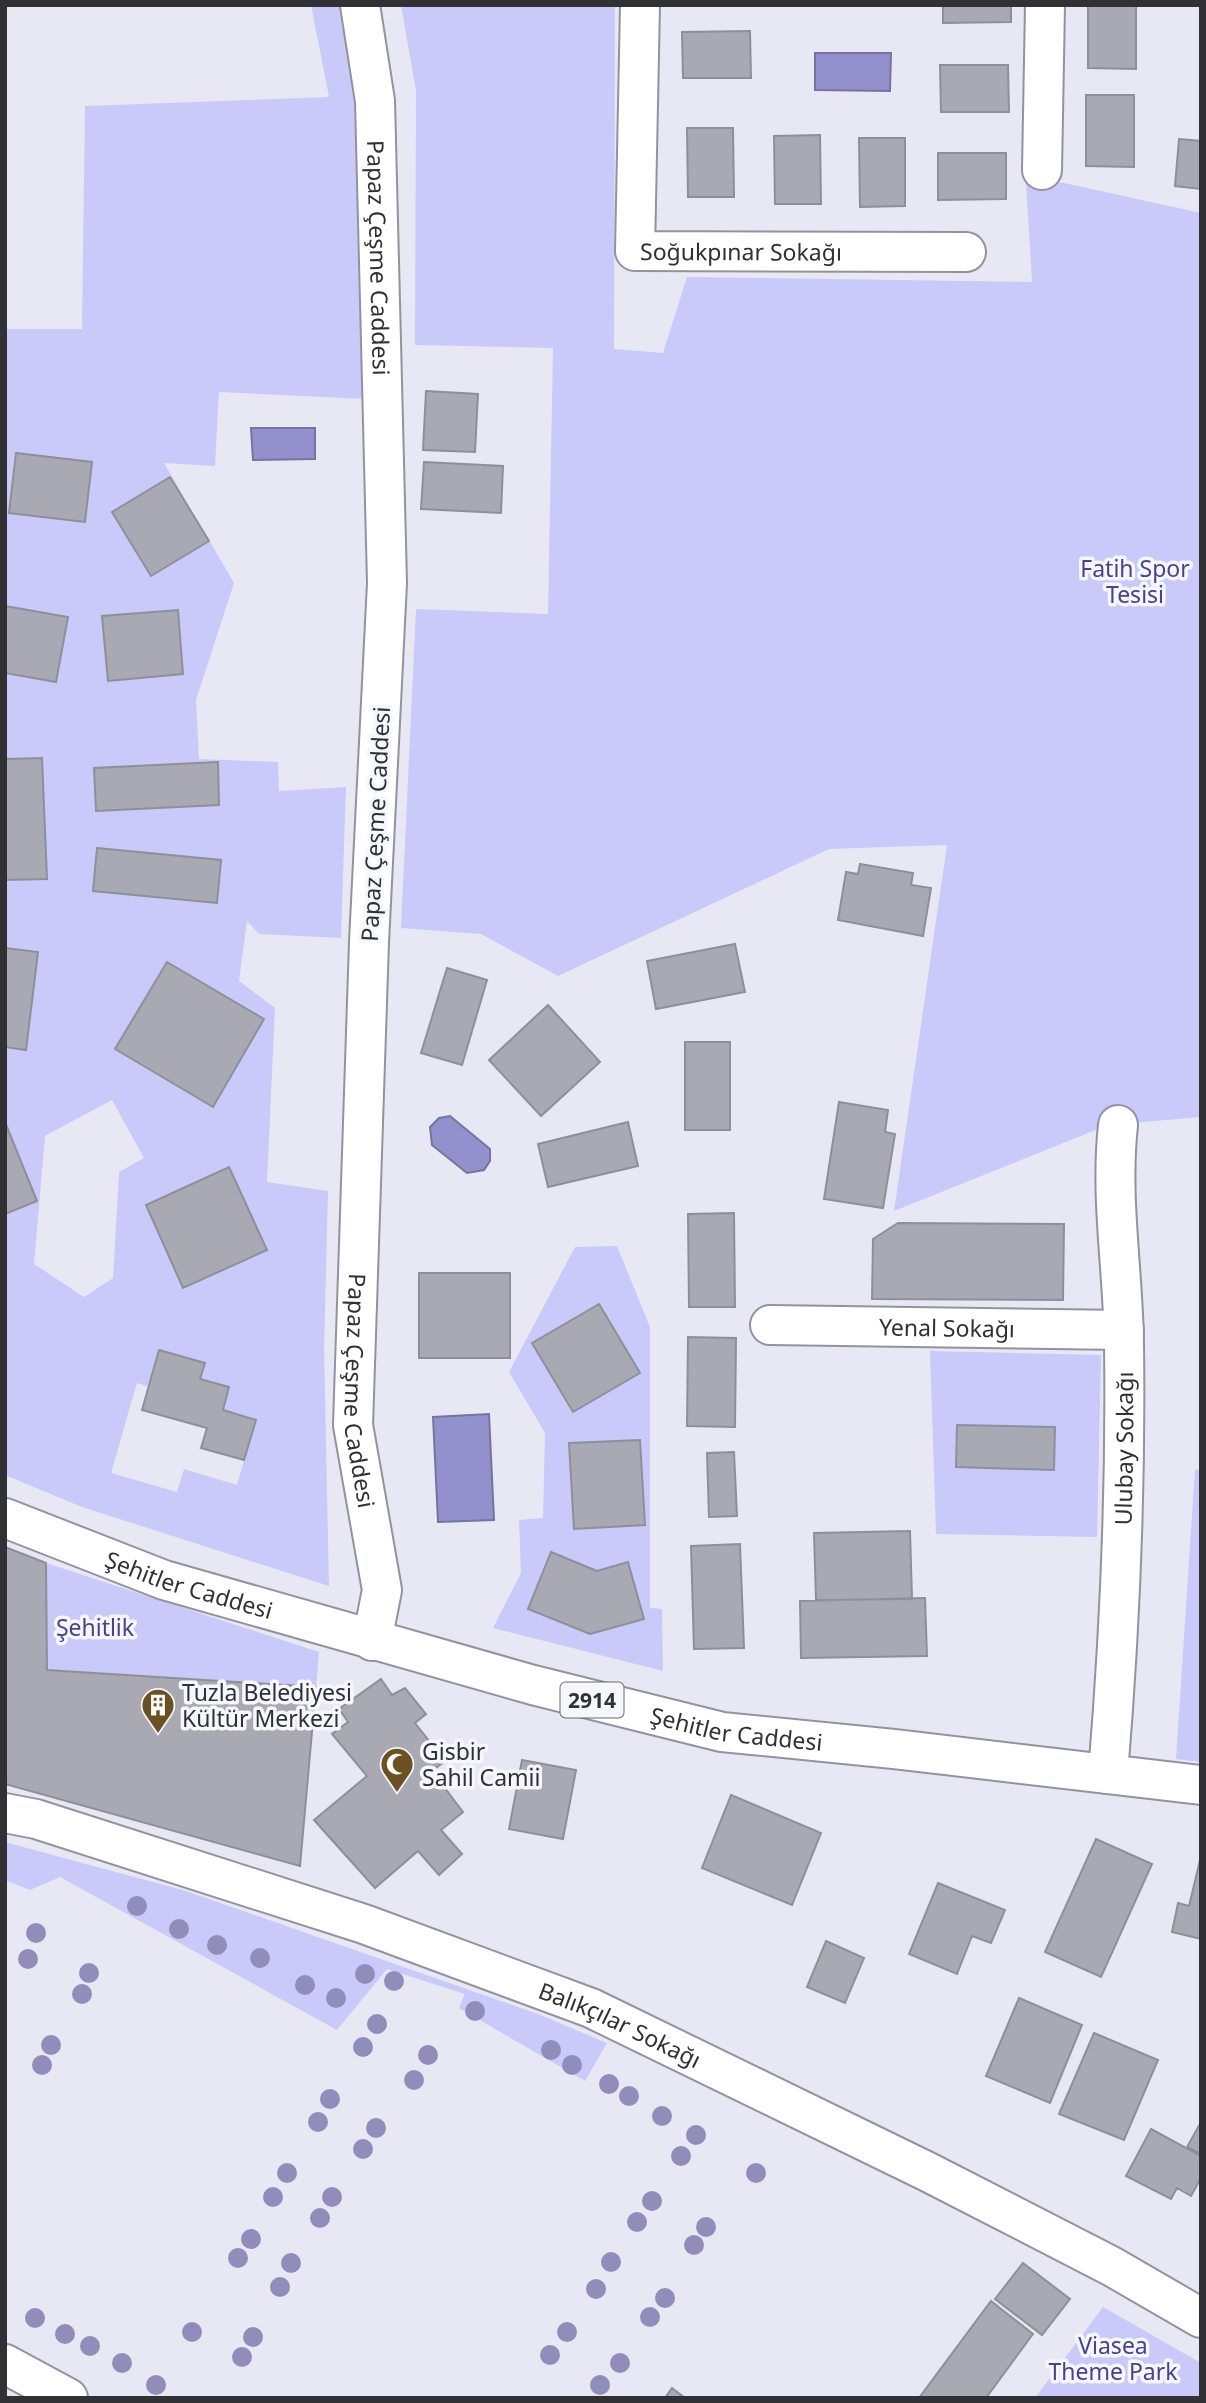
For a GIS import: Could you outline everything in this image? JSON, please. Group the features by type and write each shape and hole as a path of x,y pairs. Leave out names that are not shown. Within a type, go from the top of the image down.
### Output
{"street":[{"name":"Papaz Çeşme Caddesi","path":"360,5 375,101 387,583 369,942 353,1425 382,1590 372,1641"},
{"name":"Soğukpınar Sokağı","path":"640,5 635,251 966,252"},
{"path":"1042,170 1045,5"},
{"name":"Ulubay Sokağı","path":"1108,1774 1123,1563 1124,1330 1113,1164 1118,1125"},
{"name":"Yenal Sokağı","path":"770,1325 1124,1330"},
{"name":"Şehitler Caddesi","path":"5,1518 164,1580 372,1641 722,1732 1201,1785"},
{"name":"Balıkçılar Sokağı","path":"5,1813 49,1823 363,1924 591,2008 928,2172 1111,2266 1201,2318"},
{"path":"5,2364 68,2398"}],"green space":[{"path":"311,5 341,5 358,96 366,399 219,392 215,466 164,463 234,583 196,700 199,759 278,762 279,791 346,787 341,938 259,934 247,921 239,981 275,1008 267,1182 328,1191 324,1349 329,1586 82,1507 5,1475 5,329 82,329 85,106 329,97","holes":["112,1100 144,1158 119,1172 113,1278 84,1297 34,1264 45,1136","137,1383 149,1387 142,1410 207,1428 201,1448 244,1460 237,1485 184,1469 177,1492 111,1473"]},
{"name":"Fatih Spor Tesisi","path":"401,5 615,5 614,349 663,353 687,277 1032,282 1026,182 1064,183 1201,213 1201,1117 1108,1125 894,1211 947,845 829,849 558,976 481,934 401,928 416,609 548,614 553,348 415,345 416,91"},
{"path":"617,1246 650,1327 650,1608 662,1609 663,1671 493,1628 521,1573 519,1520 543,1518 545,1433 509,1372 575,1247"},
{"path":"930,1351 1101,1355 1097,1537 936,1534"},
{"path":"1201,1469 1201,1762 1176,1759 1195,1470"},
{"name":"Şehitlik","path":"46,1563 319,1652 316,1687 47,1670"},
{"path":"5,1842 186,1891 538,2014 607,2043 585,2081 459,2008 465,1994 387,1969 337,2030 60,1877 30,1890 5,1880"},
{"name":"Viasea Theme Park","path":"1103,2307 1201,2363 1201,2398 1035,2398"}],"shaded area":[{"path":"815,53 891,53 890,91 815,90"},
{"path":"251,428 315,428 315,459 253,460"},
{"path":"450,1116 490,1149 490,1161 484,1170 467,1173 432,1145 430,1127 439,1118"},
{"path":"489,1414 494,1520 438,1522 433,1417"}],"building":[{"path":"943,5 1011,5 1011,22 943,23"},
{"path":"1088,5 1136,5 1136,69 1088,68"},
{"path":"750,31 751,78 683,78 682,32"},
{"path":"940,65 1008,65 1009,112 941,112"},
{"path":"1086,95 1134,95 1134,167 1086,166"},
{"path":"687,128 733,128 734,197 688,197"},
{"path":"820,135 821,204 775,204 774,136"},
{"path":"859,138 905,138 905,206 860,207"},
{"path":"1179,139 1201,141 1201,189 1175,186"},
{"path":"938,153 1006,153 1006,199 938,200"},
{"path":"426,391 478,394 475,452 423,450"},
{"path":"16,453 92,462 85,522 9,513"},
{"path":"424,462 503,466 501,513 421,509"},
{"path":"170,477 209,541 151,576 112,512"},
{"path":"5,606 68,617 56,682 5,673"},
{"path":"178,610 183,674 108,681 102,616"},
{"path":"42,758 47,879 5,880 5,759"},
{"path":"218,762 219,805 96,811 94,768"},
{"path":"97,848 221,860 217,903 93,891"},
{"path":"860,864 913,873 911,885 931,888 923,936 838,920 846,872 858,874"},
{"path":"735,944 745,992 656,1009 647,961"},
{"path":"5,948 38,952 26,1050 5,1047"},
{"path":"167,962 264,1019 213,1107 115,1049"},
{"path":"447,968 487,980 462,1065 421,1053"},
{"path":"548,1005 600,1062 541,1116 489,1060"},
{"path":"685,1042 730,1042 730,1130 685,1130"},
{"path":"839,1102 888,1110 885,1132 895,1134 883,1208 824,1199"},
{"path":"5,1122 37,1201 5,1214"},
{"path":"628,1122 638,1166 548,1187 538,1144"},
{"path":"229,1167 267,1250 183,1288 146,1205"},
{"path":"734,1213 735,1307 689,1307 688,1214"},
{"path":"898,1223 1064,1224 1063,1300 872,1299 873,1239"},
{"path":"419,1273 510,1273 510,1358 419,1358"},
{"path":"599,1304 640,1373 573,1412 532,1343"},
{"path":"688,1337 736,1338 735,1427 687,1426"},
{"path":"159,1350 205,1363 200,1379 229,1387 223,1410 256,1420 244,1460 201,1448 207,1428 142,1410"},
{"path":"957,1425 1055,1427 1054,1470 956,1467"},
{"path":"640,1440 645,1525 574,1529 569,1443"},
{"path":"734,1452 737,1516 709,1517 707,1453"},
{"path":"910,1531 912,1599 816,1600 814,1533"},
{"path":"740,1544 744,1648 694,1649 691,1546"},
{"name":"Tuzla Belediyesi Kültür Merkezi","path":"5,1547 46,1563 47,1670 316,1687 300,1866 5,1784"},
{"path":"551,1552 597,1571 628,1562 644,1619 590,1634 528,1609"},
{"path":"925,1598 927,1656 801,1658 800,1601"},
{"name":"Gisbir Sahil Camii","path":"381,1679 392,1695 405,1688 426,1714 415,1723 445,1761 432,1771 463,1812 441,1830 462,1854 439,1875 418,1851 375,1888 314,1820 367,1776 332,1734 348,1722 339,1709"},
{"path":"522,1760 576,1770 563,1839 509,1829"},
{"path":"731,1795 821,1833 792,1905 702,1868"},
{"path":"1096,1839 1152,1864 1101,1977 1045,1952"},
{"path":"1201,1856 1201,1939 1172,1932 1178,1903 1189,1906"},
{"path":"938,1883 1005,1910 991,1943 972,1936 957,1974 909,1954"},
{"path":"826,1941 864,1958 845,2003 807,1987"},
{"path":"1019,1998 1082,2025 1050,2103 986,2076"},
{"path":"1094,2033 1158,2060 1124,2140 1059,2114"},
{"path":"1201,2122 1201,2154 1187,2147"},
{"path":"1151,2129 1201,2156 1201,2178 1191,2196 1177,2188 1171,2199 1126,2176"},
{"path":"1023,2263 1070,2299 1042,2335 995,2299"},
{"path":"991,2301 1033,2334 986,2398 919,2398"},
{"path":"672,2388 685,2398 665,2398"}],"place":[{"name":"Tuzla Belediyesi Kültür Merkezi","path":"158,1735"},
{"name":"Gisbir Sahil Camii","path":"397,1794"}]}
